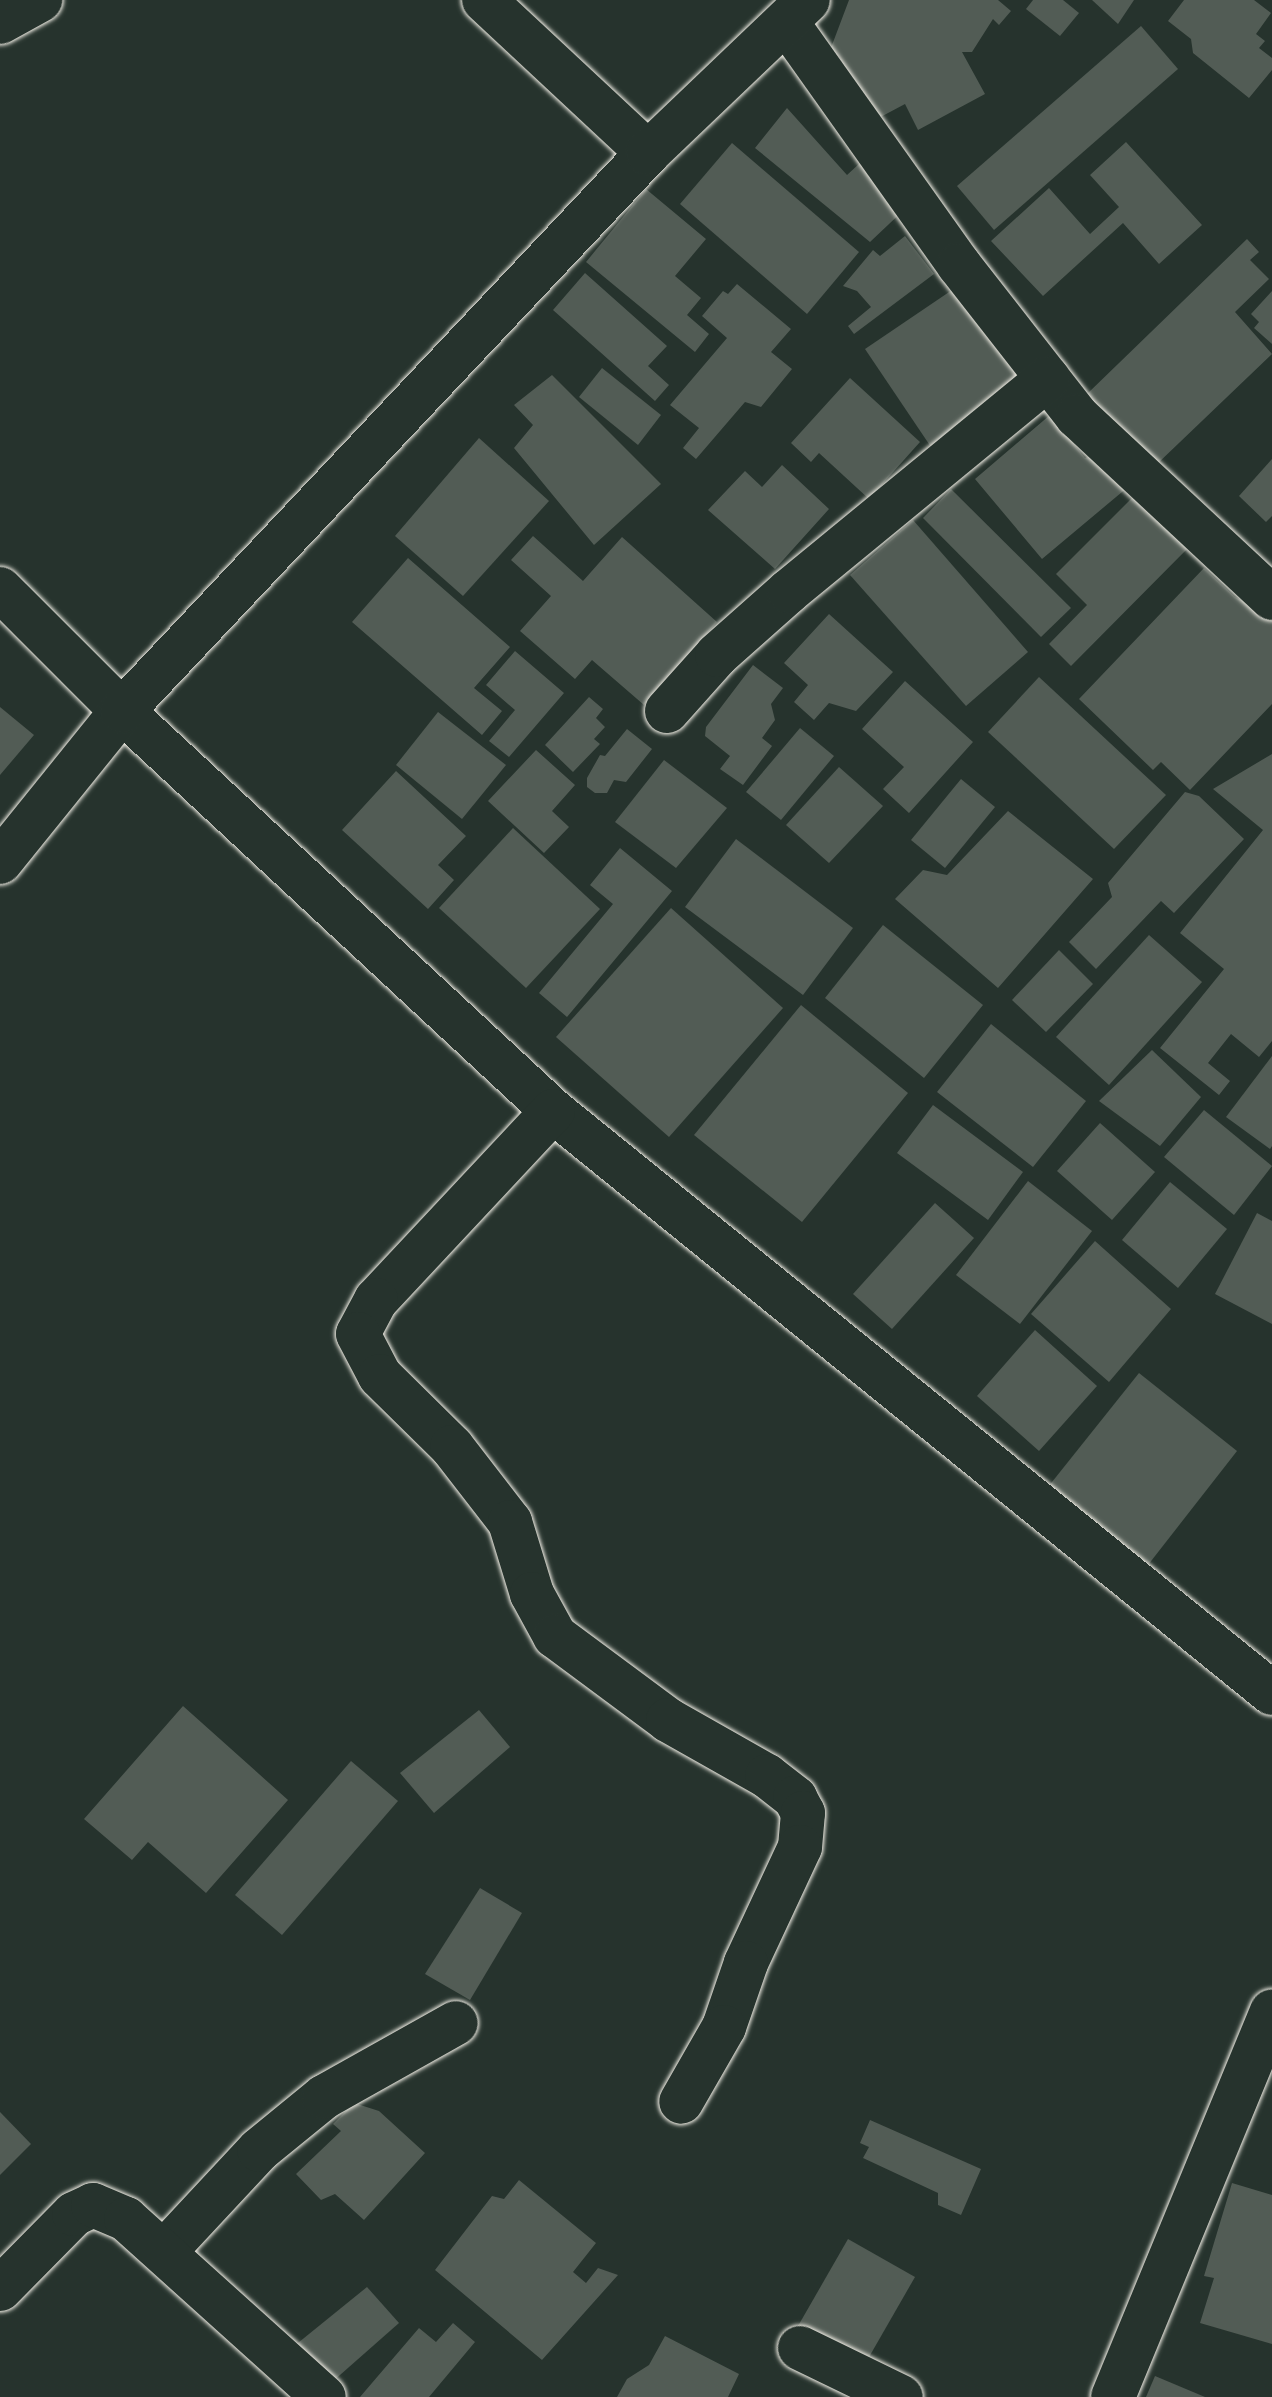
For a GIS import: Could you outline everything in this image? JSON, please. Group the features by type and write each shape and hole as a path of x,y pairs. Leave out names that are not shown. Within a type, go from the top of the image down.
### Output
{"street":[{"path":"0,22 40,0"},
{"path":"484,0 648,153"},
{"path":"0,862 122,711 648,153 797,11 959,265 1077,416 1272,598"},
{"path":"667,711 717,655 789,591 1048,378"},
{"path":"0,589 122,711 553,1111 1272,1693"},
{"path":"553,1111 376,1300 358,1334 380,1376 452,1447 510,1522 532,1594 555,1636 668,1720 767,1776 795,1798 803,1813 800,1847 746,1963 724,2027 681,2102"},
{"path":"1113,2397 1272,2011"},
{"path":"164,2252 259,2150 324,2097 456,2023"},
{"path":"0,2289 74,2214 93,2205 126,2219 324,2397"},
{"path":"800,2348 901,2397"}],"building":[{"path":"849,0 998,0 1011,11 999,25 993,19 972,52 962,52 985,94 918,130 905,104 873,121 839,56 829,53"},
{"path":"1033,0 1063,0 1079,13 1060,36 1026,9"},
{"path":"1092,0 1134,0 1118,24"},
{"path":"1184,0 1254,0 1271,13 1256,34 1265,41 1259,48 1272,58 1272,70 1249,98 1193,53 1191,39 1168,21"},
{"path":"1141,26 1178,69 994,230 957,186"},
{"path":"787,108 847,175 860,163 907,207 870,242 755,148"},
{"path":"1126,142 1202,225 1159,264 1123,223 1043,296 991,241 1049,188 1090,234 1119,207 1090,175"},
{"path":"732,143 859,252 807,314 680,204"},
{"path":"646,189 706,239 675,276 701,298 687,315 709,334 695,352 586,262"},
{"path":"905,236 934,274 854,334 848,326 871,307 857,291 843,286 873,250 880,256"},
{"path":"1247,239 1259,252 1250,260 1269,279 1235,312 1272,354 1156,465 1087,394"},
{"path":"585,273 667,346 648,366 669,385 655,401 553,310"},
{"path":"737,284 791,329 771,352 792,369 761,407 745,402 696,459 683,448 699,428 670,405 727,338 702,316 723,291 728,294"},
{"path":"958,286 1026,386 933,450 865,349"},
{"path":"1272,291 1272,344 1254,328 1259,322 1251,314"},
{"path":"602,368 661,415 638,445 579,397"},
{"path":"552,375 661,484 594,545 514,448 533,425 514,405"},
{"path":"850,378 920,442 869,499 819,453 811,462 791,443"},
{"path":"1050,415 1085,458 1099,453 1128,487 1042,559 975,479"},
{"path":"479,438 549,501 463,596 395,536"},
{"path":"1272,459 1272,516 1266,522 1239,496"},
{"path":"782,465 829,509 775,569 708,510 745,471 762,487"},
{"path":"951,489 1071,608 1041,637 923,518"},
{"path":"1140,490 1193,543 1071,666 1049,644 1087,605 1056,574"},
{"path":"913,520 1028,652 966,706 850,575"},
{"path":"533,536 583,581 622,537 717,622 644,705 592,660 575,679 520,631 551,596 511,560"},
{"path":"408,558 510,647 474,688 502,711 482,735 352,622"},
{"path":"1204,568 1235,597 1272,616 1272,704 1190,790 1161,762 1153,770 1079,699"},
{"path":"829,614 893,672 856,711 829,703 814,720 794,702 808,685 784,663"},
{"path":"515,651 564,693 509,757 489,741 515,710 486,685"},
{"path":"753,665 783,688 771,704 775,720 762,738 772,746 743,785 720,769 730,756 705,736 706,727"},
{"path":"1039,677 1166,795 1114,849 988,732"},
{"path":"905,681 973,742 909,813 883,789 904,767 862,729"},
{"path":"589,697 603,709 596,718 605,727 594,739 600,744 573,772 545,745"},
{"path":"0,707 34,735 0,775"},
{"path":"438,712 506,765 462,819 396,765"},
{"path":"800,728 834,756 781,820 746,792"},
{"path":"627,729 652,749 626,782 614,780 607,793 595,793 587,787 587,778 600,755 605,756"},
{"path":"536,750 575,785 552,811 569,827 544,853 488,801"},
{"path":"1272,754 1272,1041 1259,1057 1231,1034 1208,1063 1230,1081 1219,1095 1160,1048 1224,969 1180,933 1263,830 1213,789"},
{"path":"664,760 727,808 676,868 615,822"},
{"path":"839,767 883,806 829,863 786,825"},
{"path":"396,771 466,836 438,865 454,880 428,909 342,830"},
{"path":"961,779 995,807 945,868 911,840"},
{"path":"1185,792 1199,796 1244,839 1174,913 1161,901 1096,969 1069,942 1112,897 1108,883"},
{"path":"1008,811 1093,879 998,988 895,899 923,870 947,875"},
{"path":"513,828 600,909 526,988 439,908"},
{"path":"736,839 853,928 803,995 685,907"},
{"path":"620,848 672,891 567,1017 539,993 613,904 590,885"},
{"path":"671,908 783,1008 669,1137 556,1037"},
{"path":"883,925 983,1005 924,1078 825,998"},
{"path":"1149,935 1202,982 1109,1085 1056,1037"},
{"path":"1059,950 1093,984 1046,1032 1012,1000"},
{"path":"801,1005 908,1093 802,1222 694,1135"},
{"path":"991,1024 1086,1101 1033,1167 937,1092"},
{"path":"1152,1050 1201,1097 1160,1146 1099,1101"},
{"path":"1272,1056 1272,1146 1270,1149 1226,1117"},
{"path":"933,1105 1023,1172 988,1220 897,1153"},
{"path":"1204,1110 1272,1166 1234,1215 1164,1157"},
{"path":"1100,1123 1155,1172 1112,1220 1057,1171"},
{"path":"1028,1181 1092,1231 1020,1324 956,1275"},
{"path":"1170,1182 1227,1229 1178,1288 1122,1240"},
{"path":"935,1203 974,1238 892,1329 853,1294"},
{"path":"1257,1213 1272,1221 1272,1324 1215,1294"},
{"path":"1095,1241 1171,1309 1109,1382 1031,1314"},
{"path":"1035,1330 1097,1386 1039,1451 977,1396"},
{"path":"1139,1373 1237,1451 1148,1565 1048,1487"},
{"path":"183,1706 288,1800 206,1893 148,1842 132,1860 84,1819"},
{"path":"479,1710 510,1747 434,1813 400,1773"},
{"path":"351,1761 398,1801 282,1935 235,1895"},
{"path":"480,1888 522,1913 470,2000 425,1974"},
{"path":"354,2103 379,2111 425,2153 364,2220 335,2194 321,2200 296,2174 341,2131 333,2124"},
{"path":"0,2112 31,2144 0,2175"},
{"path":"870,2120 981,2169 961,2215 938,2205 938,2193 863,2158 869,2147 860,2143"},
{"path":"519,2180 596,2243 573,2272 586,2283 598,2268 618,2275 542,2360 435,2270 492,2196 504,2199"},
{"path":"1232,2183 1272,2195 1272,2344 1200,2323 1214,2278 1204,2276"},
{"path":"848,2239 915,2277 861,2371 794,2333"},
{"path":"367,2287 399,2323 323,2390 288,2351"},
{"path":"453,2323 475,2342 429,2397 360,2397 419,2328 436,2342"},
{"path":"665,2336 739,2374 728,2397 617,2397 627,2379 649,2365"},
{"path":"1155,2376 1205,2397 1146,2397"}]}
